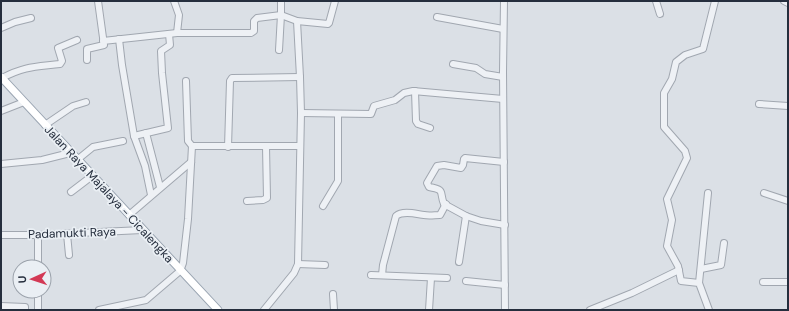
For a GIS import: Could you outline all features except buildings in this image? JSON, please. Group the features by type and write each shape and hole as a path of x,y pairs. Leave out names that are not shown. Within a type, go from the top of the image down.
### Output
{"main road":[{"name":"Jalan Raya Majalaya - Cicalengka","path":"2,78 218,310"}],"street":[{"path":"87,60 86,50 104,46 98,1"},
{"path":"174,1 179,16 178,33"},
{"path":"279,50 281,1"},
{"path":"103,41 178,33 251,33 254,31 254,21 257,18 281,15 296,21 328,24 335,1"},
{"path":"504,1 503,99 505,310"},
{"path":"656,1 660,14"},
{"path":"699,283 682,282 676,260 667,246 672,220 667,200 686,163 687,156 685,151 666,130 663,123 664,93 672,79 674,66 679,59 687,54 703,49 716,1"},
{"path":"784,1 788,3"},
{"path":"437,17 503,29"},
{"path":"1,28 15,22 31,18"},
{"path":"264,310 294,273 298,264 301,113 296,21"},
{"path":"134,136 168,128 161,51 170,45 169,34"},
{"path":"119,39 134,136 145,166 151,195"},
{"path":"2,78 28,67 61,63 62,61 58,48 77,40"},
{"path":"453,64 476,68 485,74 503,77"},
{"path":"228,147 230,81 232,78 300,77"},
{"path":"99,310 146,300 180,270 183,263 188,219 192,146 188,141 186,81"},
{"path":"301,113 371,114 374,106 395,100 404,93 415,91 503,99"},
{"path":"415,91 416,121 418,124 430,128"},
{"path":"1,111 24,102"},
{"path":"45,125 73,106 86,102"},
{"path":"759,104 788,106"},
{"path":"323,206 338,181 338,114"},
{"path":"146,133 160,187"},
{"path":"78,160 93,147 123,141"},
{"path":"192,146 300,146"},
{"path":"247,201 263,200 267,198 266,146"},
{"path":"1,164 42,160 70,152"},
{"path":"504,162 466,158 464,159 461,168 444,165 437,166 428,180 427,185 429,187 441,190 444,202 466,216 481,221 505,225"},
{"path":"129,215 191,162"},
{"path":"71,192 92,176"},
{"path":"708,193 699,283 709,310"},
{"path":"764,193 788,201"},
{"path":"382,275 396,216 398,214 405,213 440,215 446,204"},
{"path":"460,262 466,216"},
{"name":"Padamukti Raya","path":"1,235 67,234 142,230"},
{"path":"67,234 68,255"},
{"path":"38,235 38,259"},
{"path":"701,269 721,265 724,243"},
{"path":"298,264 325,265"},
{"path":"590,310 679,270"},
{"path":"371,275 447,278"},
{"path":"429,310 431,278"},
{"path":"466,281 505,285"},
{"path":"763,282 788,282"},
{"path":"333,294 334,310"},
{"path":"1,306 38,308"}]}
